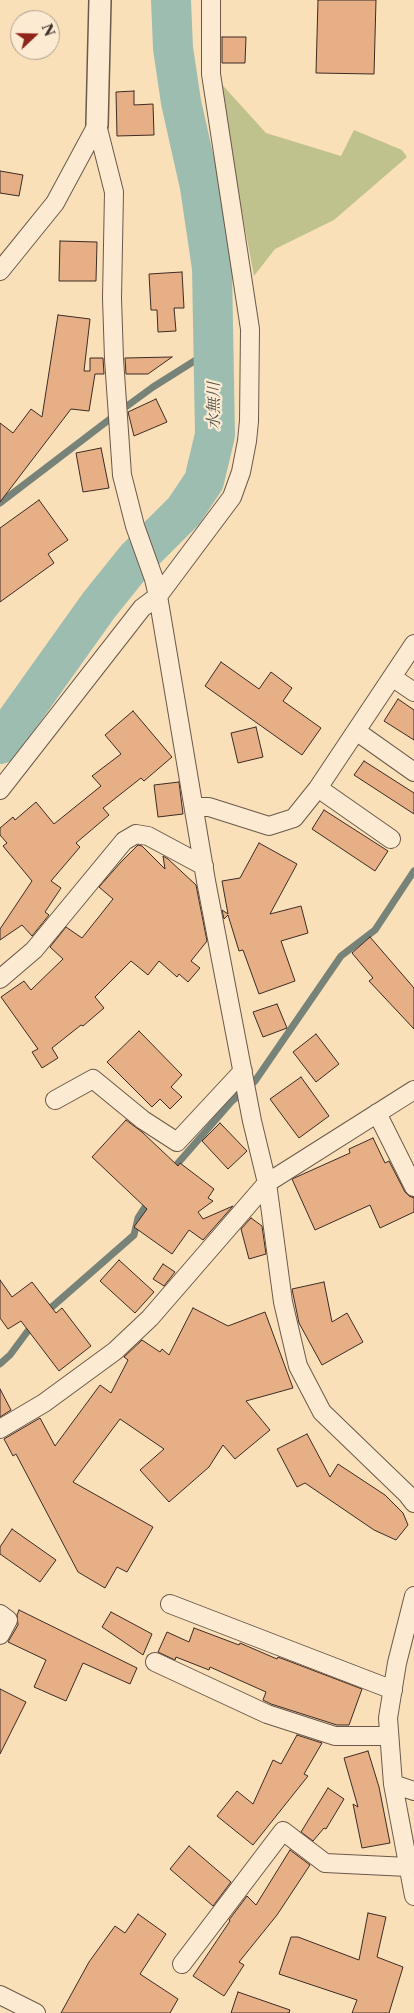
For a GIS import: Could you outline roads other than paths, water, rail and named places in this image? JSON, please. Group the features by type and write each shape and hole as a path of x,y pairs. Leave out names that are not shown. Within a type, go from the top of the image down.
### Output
{"street":[{"path":"100,0 97,125 114,192 112,298 122,475 135,526 156,587 204,866 243,1071 267,1183 283,1302 298,1366 322,1412 412,1493"},
{"path":"0,790 142,608 156,587 232,497 241,472 247,442 250,329 211,74 211,0"},
{"path":"0,271 55,204 97,125"},
{"path":"194,807 209,807 269,826 294,818 318,788 414,644"},
{"path":"392,677 414,692"},
{"path":"356,731 414,772"},
{"path":"318,788 391,839"},
{"path":"0,979 34,950 124,841 136,834 148,836 204,866"},
{"path":"55,1100 93,1079 143,1120 177,1142 243,1071"},
{"path":"0,1429 44,1403 115,1351 150,1318 267,1183 414,1090"},
{"path":"377,1113 414,1187"},
{"path":"414,1596 397,1663 388,1718 393,1784 414,1896"},
{"path":"170,1604 393,1690"},
{"path":"0,1614 8,1620 0,1635"},
{"path":"155,1662 267,1714 310,1728 336,1736 389,1736"},
{"path":"393,1784 414,1791"},
{"path":"182,1964 283,1831 325,1863 408,1867"},
{"path":"0,1995 36,2013"}],"waterway":[{"name":"水無川","path":"0,744 99,605 136,559 184,511 204,481 215,435 212,268 200,187 181,102 173,48 171,0"},
{"path":"127,406 153,387 215,348"},
{"path":"0,503 110,419"},
{"path":"172,1170 232,1101 255,1081 341,956 375,930 414,871"},
{"path":"45,1313 134,1235 138,1218 149,1201"},
{"path":"0,1364 10,1355 33,1324"}]}
